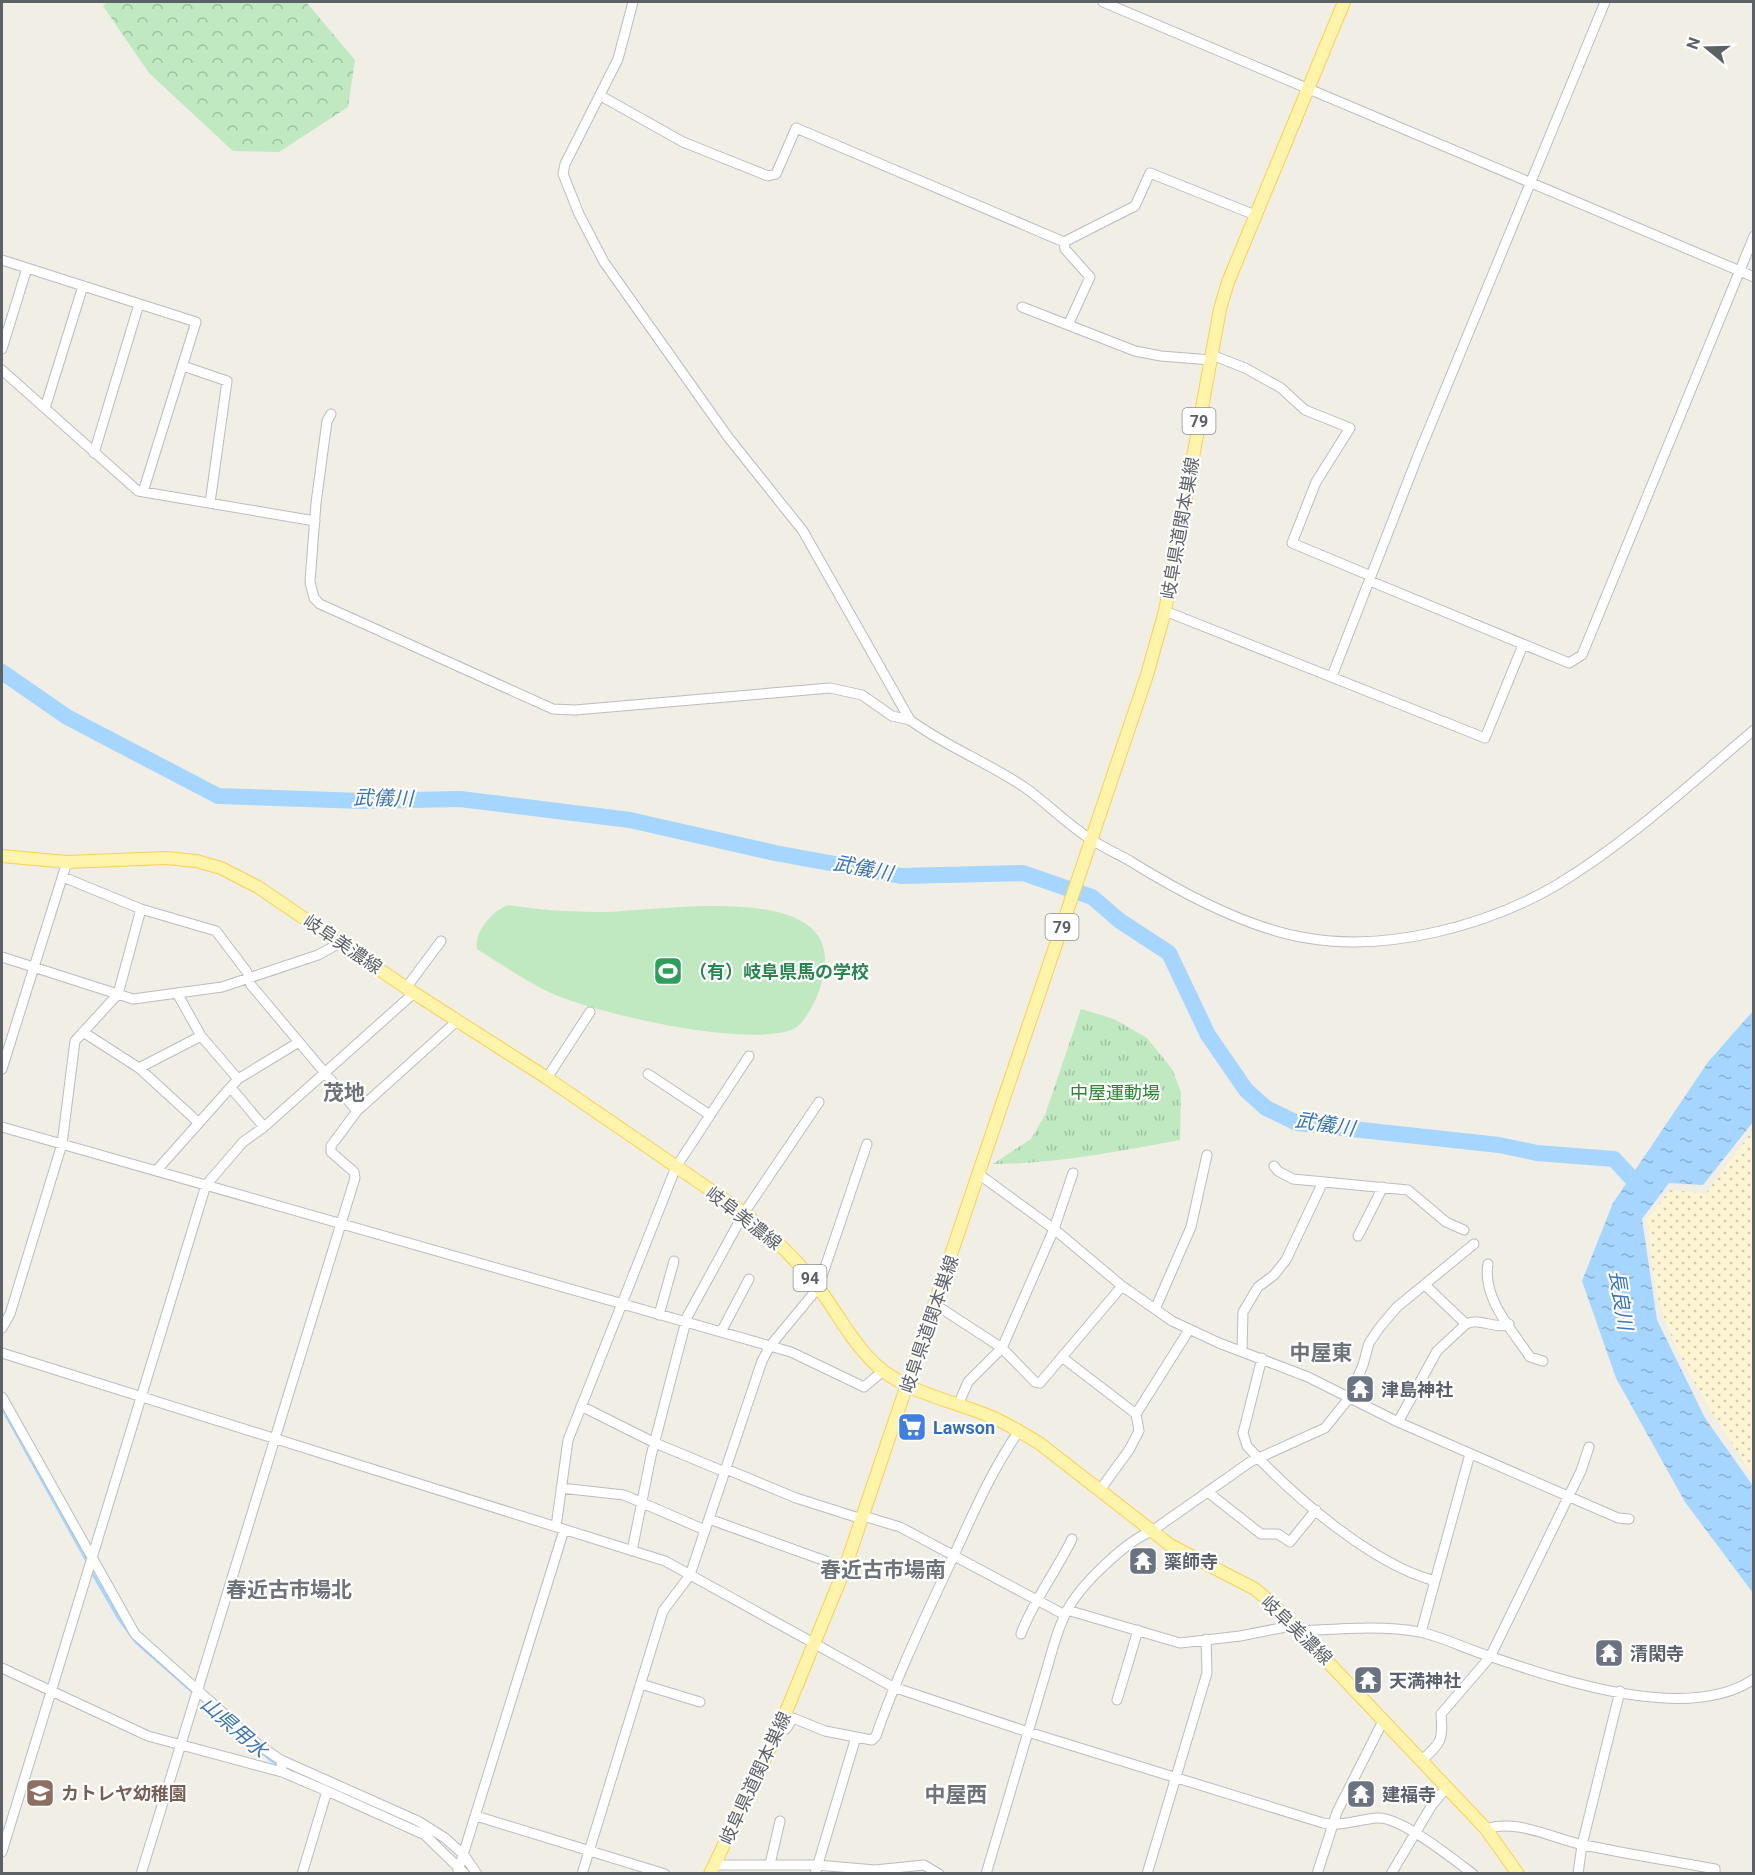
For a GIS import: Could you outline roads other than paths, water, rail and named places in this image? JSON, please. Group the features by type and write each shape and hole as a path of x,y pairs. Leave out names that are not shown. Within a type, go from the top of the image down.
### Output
{"main road":[{"name":"岐阜県道関本巣線","path":"712,1869 780,1729 845,1568 980,1176 1036,1001 1090,846 1165,611 1228,282 1344,2"},
{"name":"岐阜美濃線","path":"2,856 68,862 166,858 196,861 221,868 258,887 457,1021 548,1078 744,1213 769,1233 818,1288 859,1348 883,1371 908,1386 988,1415 1019,1431 1190,1557 1255,1589 1298,1628 1486,1829 1518,1874"}],"street":[{"path":"633,2 618,59 565,164 563,174 579,213 604,261 701,395 728,437 803,531 826,567 910,720"},
{"path":"1103,2 1754,277"},
{"path":"1332,676 1605,2"},
{"path":"601,96 683,142 768,176 776,174 796,128 1064,242 1135,206 1150,173 1255,215"},
{"path":"1022,307 1069,323 1135,351 1161,357 1212,358 1245,368 1281,388 1305,410 1350,428 1317,482 1293,543 1523,645 1569,663 1582,655 1754,236"},
{"path":"1064,242 1065,249 1089,274 1090,278 1069,323"},
{"path":"2,260 196,322 144,492"},
{"path":"2,349 27,268"},
{"path":"45,408 83,286"},
{"path":"94,453 139,304"},
{"path":"183,366 227,381 210,503"},
{"path":"2,369 138,491 315,521"},
{"path":"331,414 327,421 315,521 309,589 314,598 541,705 574,710 830,688 862,695 892,716 910,720 925,731 968,753 1025,788 1090,846 1178,891 1268,927 1307,938 1347,942 1394,939 1499,915 1555,885 1620,842 1754,730"},
{"path":"1165,611 1485,738 1523,645"},
{"path":"2,1069 68,862"},
{"path":"63,877 141,909 216,931 247,972 248,978 357,1111"},
{"path":"2,1328 10,1314 62,1144 75,1041 117,994 141,909"},
{"path":"2,1852 206,1185 243,1142 264,1127 325,1073 410,990 441,941"},
{"path":"2,957 133,999 222,987 318,955 340,943"},
{"path":"177,993 201,1036 238,1079"},
{"path":"548,1078 590,1012"},
{"path":"141,1874 339,1223 355,1178 354,1172 331,1152 331,1146 357,1111 457,1021"},
{"path":"83,1032 139,1068 198,1122"},
{"path":"139,1068 201,1036"},
{"path":"156,1171 198,1122 232,1089 238,1079 299,1042"},
{"path":"461,1871 560,1529 561,1488 568,1440 676,1167 749,1056"},
{"path":"648,1074 710,1115"},
{"path":"232,1089 264,1127"},
{"path":"632,1551 655,1443 685,1323 744,1213 819,1102"},
{"path":"2,1127 791,1352 864,1387 883,1371"},
{"path":"582,1874 663,1611 690,1575 762,1361 770,1346 818,1288 867,1144"},
{"path":"1156,1307 1191,1227 1207,1155"},
{"path":"1274,1166 1278,1171 1293,1179 1322,1184 1408,1190 1446,1222 1464,1230"},
{"path":"958,1405 968,1382 1002,1348 1054,1229 1073,1173"},
{"path":"980,1176 1054,1229 1122,1286 1156,1307 1172,1321 1189,1330 1262,1358 1398,1422 1569,1497 1618,1518 1629,1519"},
{"path":"1242,1350 1243,1312 1258,1287 1274,1275 1286,1260 1322,1184"},
{"path":"1358,1236 1383,1187"},
{"path":"986,1874 1066,1612 1090,1580 1141,1535 1152,1531 1209,1493 1250,1462 1325,1428 1348,1398 1369,1343 1380,1327 1397,1307 1474,1244"},
{"path":"659,1315 674,1261"},
{"path":"1488,1264 1486,1276 1491,1296 1530,1357 1543,1361"},
{"path":"721,1332 749,1279"},
{"path":"1425,1285 1466,1324"},
{"path":"936,1305 1002,1348 1035,1382 1040,1383 1122,1286"},
{"path":"1398,1422 1437,1351 1466,1324 1474,1320 1502,1327 1509,1324"},
{"path":"1100,1490 1129,1450 1139,1431 1136,1414 1189,1330"},
{"path":"2,1353 665,1561 893,1687 1028,1732 1332,1825 1380,1818 1415,1833 1473,1874"},
{"path":"1063,1358 1136,1414"},
{"path":"1262,1358 1243,1440 1259,1459 1316,1510 1383,1560 1405,1571 1435,1581"},
{"path":"2,1397 135,1634 260,1746 281,1760 417,1821 445,1838 464,1855 477,1874"},
{"path":"581,1406 655,1443 796,1498 900,1527 1039,1601 1066,1612 1180,1643 1298,1628 1421,1632 1490,1657 1620,1691 1680,1700 1727,1693 1754,1679"},
{"path":"780,1729 786,1729 793,1718 825,1731 872,1740 876,1736 893,1687 954,1555 993,1472 1019,1431"},
{"path":"1422,1760 1440,1744 1443,1735 1441,1714 1490,1657 1569,1497 1589,1448"},
{"path":"1421,1632 1470,1454"},
{"path":"561,1488 624,1495 705,1530"},
{"path":"1209,1493 1261,1534 1278,1534 1290,1542 1316,1510"},
{"path":"708,1519 845,1568"},
{"path":"1021,1634 1026,1620 1039,1601 1072,1539"},
{"path":"1117,1700 1138,1630"},
{"path":"1147,1874 1207,1674 1206,1639"},
{"path":"2,1668 148,1736 282,1772 327,1791 425,1835 461,1871"},
{"path":"641,1684 700,1702"},
{"path":"1578,1874 1582,1845 1620,1691"},
{"path":"1317,1874 1332,1825 1384,1719"},
{"path":"816,1869 856,1737"},
{"path":"281,1760 282,1772"},
{"path":"1390,1874 1432,1805 1447,1787"},
{"path":"302,1874 327,1791"},
{"path":"476,1816 665,1874"},
{"path":"770,1864 780,1821"},
{"path":"1486,1829 1495,1826 1518,1828 1582,1845 1716,1869 1715,1874"},
{"path":"712,1869 770,1864 816,1869 875,1870 924,1865 939,1874"}],"water":[{"name":"長良川","path":"1753,1011 1753,1122 1703,1185 1669,1183 1642,1219 1657,1320 1705,1418 1753,1486 1753,1593 1685,1502 1616,1378 1582,1281 1613,1203 1708,1062"}],"waterway":[{"name":"武儀川","path":"2,672 67,717 218,796 362,801 460,799 630,820 775,853 901,876 1023,873 1092,897 1120,921 1169,953 1208,1035 1246,1090 1266,1108 1297,1123 1499,1145 1537,1153 1614,1159 1637,1184"},
{"name":"山県用水","path":"2,1408 88,1563"},
{"name":"山県用水","path":"93,1574 119,1619 136,1642 227,1722"},
{"name":"山県用水","path":"259,1750 276,1764 423,1829"}],"place":[{"name":"（有）岐阜県馬の学校","path":"668,971"},
{"name":"津島神社","path":"1360,1389"},
{"name":"Lawson","path":"912,1427"},
{"name":"薬師寺","path":"1143,1561"},
{"name":"清閑寺","path":"1609,1653"},
{"name":"天満神社","path":"1368,1680"},
{"name":"カトレヤ幼稚園","path":"40,1793"},
{"name":"建福寺","path":"1361,1794"}],"district":[{"name":"茂地","path":"344,1093"},
{"name":"中屋東","path":"1321,1353"},
{"name":"春近古市場南","path":"883,1570"},
{"name":"春近古市場北","path":"289,1590"},
{"name":"中屋西","path":"956,1795"}],"park label":[{"name":"中屋運動場","path":"1115,1092"}]}
